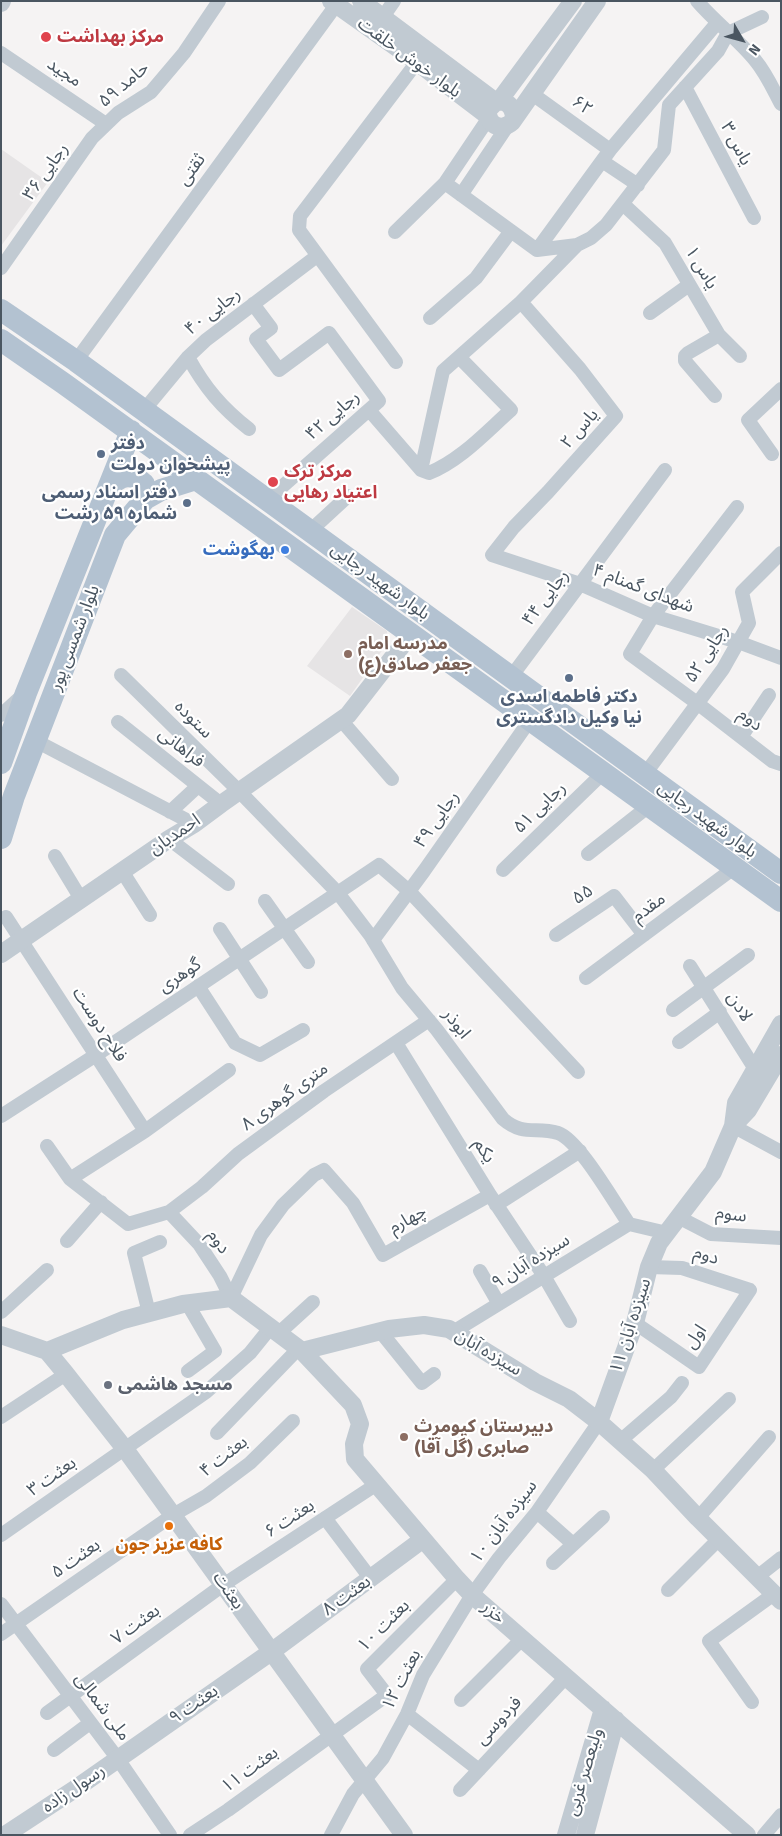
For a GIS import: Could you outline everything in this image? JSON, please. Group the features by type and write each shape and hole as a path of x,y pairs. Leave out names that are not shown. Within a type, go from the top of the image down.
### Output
{"main road":[{"name":"بلوار شهید رجایی","path":"1,310 144,410 781,873"},
{"name":"بلوار شهید رجایی","path":"1,340 131,431 781,901"},
{"name":"بلوار شمسی پور","path":"1,763 26,693 131,431"},
{"path":"109,486 118,478 128,476 139,479 144,484 145,500"},
{"name":"بلوار شمسی پور","path":"1,838 14,796 115,534 145,500 161,490 196,479"}],"street":[{"name":"حامد ۵۹","path":"106,124 118,113 150,92 184,53 219,1"},
{"name":"بلوار خوش خلقت","path":"361,1 378,24 417,62 493,109"},
{"path":"378,24 394,1"},
{"path":"395,232 445,183 493,109 573,1"},
{"path":"461,195 511,121 597,1"},
{"path":"697,1 755,60 781,104"},
{"name":"بلوار خوش خلقت","path":"335,3 378,24 493,109"},
{"name":"ثقتی","path":"76,361 335,3"},
{"path":"537,250 606,155 656,94 722,28 762,17"},
{"path":"445,183 537,250 577,245 592,238 623,204 664,150 669,105 718,51 722,28"},
{"name":"مجید","path":"1,52 106,124"},
{"path":"396,362 299,230 300,216 417,62"},
{"name":"یاس ۳","path":"685,87 754,218"},
{"name":"۶۲","path":"532,93 606,155 638,185"},
{"path":"656,94 669,105"},
{"path":"493,109 505,102 510,105 514,110 511,121"},
{"path":"493,109 492,124 497,127 511,121"},
{"name":"رجایی ۳۶","path":"1,268 92,138 106,124"},
{"name":"یاس ۱","path":"623,204 665,243 719,335 740,356"},
{"path":"430,318 476,278 510,231"},
{"path":"421,470 444,371 520,302 577,245"},
{"name":"رجایی ۴۰","path":"144,410 188,357 206,340 317,256"},
{"path":"650,313 689,285"},
{"name":"یاس ۲","path":"492,555 514,527 616,416 580,369 520,302"},
{"path":"253,304 271,328 256,339 279,370 329,333 374,406 421,470 429,473 454,459 511,410 459,357"},
{"path":"715,396 685,361 685,356 688,352 719,335"},
{"path":"188,357 199,378 214,397 230,414 249,429"},
{"path":"772,454 748,420 781,388"},
{"name":"رجایی ۴۲","path":"266,500 374,406"},
{"name":"رجایی ۴۴","path":"511,677 665,470"},
{"path":"310,531 348,496"},
{"path":"697,703 630,654 653,616 737,507"},
{"name":"رجایی ۵۲","path":"645,774 723,669 749,623 742,592 781,553"},
{"name":"شهدای گمنام ۴","path":"492,555 580,584 653,616 738,642 781,658"},
{"name":"احمدیان","path":"1,954 169,839 194,824 345,718 411,634"},
{"name":"ستوده","path":"121,675 239,791"},
{"path":"3,710 26,693"},
{"path":"741,736 769,695"},
{"name":"دوم","path":"697,703 772,761 781,764"},
{"path":"345,718 392,779"},
{"name":"رجایی ۴۹","path":"373,940 410,891 530,720"},
{"name":"فراهانی","path":"118,722 220,804"},
{"path":"36,741 194,824"},
{"name":"رجایی ۵۱","path":"503,870 603,773"},
{"path":"170,812 198,786"},
{"name":"ابوذر","path":"239,791 338,893 373,940 402,988 429,1020 504,1119 510,1125 524,1130 560,1133 580,1152 628,1224"},
{"path":"588,854 649,806"},
{"path":"169,839 228,884"},
{"path":"55,856 81,900"},
{"name":"گوهری","path":"1,1116 96,1055 379,865 410,891"},
{"name":"مقدم","path":"586,978 734,868"},
{"path":"122,871 150,914"},
{"path":"410,891 578,1072"},
{"name":"۵۵","path":"556,935 614,896 644,935"},
{"path":"265,901 308,962"},
{"name":"فلاح دوست","path":"6,917 145,1131"},
{"path":"220,929 262,992"},
{"path":"673,1010 748,955"},
{"name":"لادن","path":"690,966 755,1069"},
{"path":"198,986 235,1043 260,1055 303,1030"},
{"path":"679,1042 720,1012"},
{"name":"۸ متری گوهری","path":"169,1212 238,1154 324,1091 429,1020"},
{"path":"733,1126 736,1103 781,1024"},
{"name":"یکم","path":"396,1043 493,1200 544,1276"},
{"path":"733,1126 748,1110 781,1055"},
{"path":"70,1179 145,1131 229,1070"},
{"path":"733,1126 781,1152"},
{"name":"سیزده آبان ۱۱","path":"599,1422 635,1323 650,1267 659,1243 680,1218 713,1172 733,1126"},
{"path":"48,1146 70,1179 128,1224 169,1212"},
{"path":"493,1200 580,1152"},
{"name":"چهارم","path":"231,1298 261,1235 283,1205 314,1175 324,1170 353,1203 382,1255 493,1200"},
{"path":"67,1241 101,1202"},
{"name":"دوم","path":"169,1212 199,1244 220,1276 231,1298"},
{"name":"سوم","path":"680,1218 711,1234 781,1238"},
{"path":"628,1224 666,1233"},
{"name":"سیزده آبان ۹","path":"454,1332 628,1224"},
{"path":"149,1313 134,1253 160,1242"},
{"name":"دوم","path":"650,1267 682,1268 750,1290"},
{"path":"1,1312 47,1270"},
{"path":"480,1271 499,1304"},
{"path":"544,1276 570,1321"},
{"name":"اول","path":"635,1323 699,1367 750,1290"},
{"path":"1,1335 47,1351 122,1320 187,1303 231,1298 300,1349 216,1433"},
{"name":"بعثت ۳","path":"1,1535 206,1392 275,1330 313,1302"},
{"path":"187,1303 215,1351 188,1371"},
{"name":"سیزده آبان","path":"300,1349 380,1331 424,1325 449,1329 528,1377 569,1399 599,1422 653,1470 777,1597"},
{"path":"380,1331 422,1383 434,1374"},
{"name":"خزر","path":"300,1349 352,1405 360,1424 354,1444 355,1459 457,1579 472,1595 747,1835"},
{"name":"بعثت","path":"47,1351 125,1449 404,1835"},
{"path":"1,1417 66,1374"},
{"path":"620,1441 671,1397 682,1383"},
{"path":"653,1470 729,1399"},
{"name":"بعثت ۴","path":"173,1515 206,1496 250,1464 293,1421"},
{"name":"سیزده آبان ‍۱۰","path":"472,1595 499,1558 537,1512 599,1422"},
{"path":"698,1518 769,1437"},
{"name":"بعثت ۶","path":"223,1585 377,1484"},
{"path":"537,1512 573,1544"},
{"name":"بعثت ۵","path":"1,1634 173,1515"},
{"path":"553,1563 603,1517"},
{"path":"325,1518 371,1579"},
{"path":"668,1590 719,1539"},
{"name":"بعثت ۸","path":"271,1652 422,1540"},
{"path":"757,1577 781,1558"},
{"name":"بعثت ۱۰","path":"331,1735 387,1695 368,1669 457,1579"},
{"name":"بعثت ۷","path":"47,1713 223,1585"},
{"name":"بعثت ۱۲","path":"331,1835 353,1794 383,1758 407,1714 423,1675 472,1595"},
{"path":"752,1702 709,1641 777,1597"},
{"name":"ملی شمالی","path":"1,1604 118,1759 170,1835"},
{"path":"461,1700 522,1639"},
{"name":"بعثت ۹","path":"118,1759 271,1652"},
{"name":"فردوسی","path":"460,1790 566,1677"},
{"path":"407,1714 479,1770"},
{"name":"ولیعصر غربی","path":"566,1835 610,1714"},
{"name":"ولیعصر غربی","path":"585,1835 610,1714"},
{"path":"54,1750 90,1723"},
{"name":"بعثت ۱۱","path":"190,1835 228,1810 331,1735"},
{"name":"رسول زاده","path":"5,1835 118,1759"},
{"path":"764,1835 781,1815"}],"shaded area":[{"path":"1,149 48,182 1,246"},
{"name":"مدرسه امام جعفر صادق(ع)","path":"352,607 387,631 388,642 350,696 307,666"}],"place":[{"name":"مرکز بهداشت","path":"46,37"},
{"name":"دفتر پیشخوان دولت","path":"101,454"},
{"name":"مرکز ترک اعتیاد رهایی","path":"273,482"},
{"name":"دفتر اسناد رسمی شماره ۵۹ رشت","path":"187,503"},
{"name":"بهگوشت","path":"285,550"},
{"name":"مدرسه امام جعفر صادق(ع)","path":"348,654"},
{"name":"دکتر فاطمه اسدی نیا وکیل دادگستری","path":"569,678"},
{"name":"مسجد هاشمی","path":"108,1385"},
{"name":"دبیرستان کیومرث صابری (گل آقا)","path":"404,1437"},
{"name":"کافه عزیز جون","path":"169,1526"}]}
